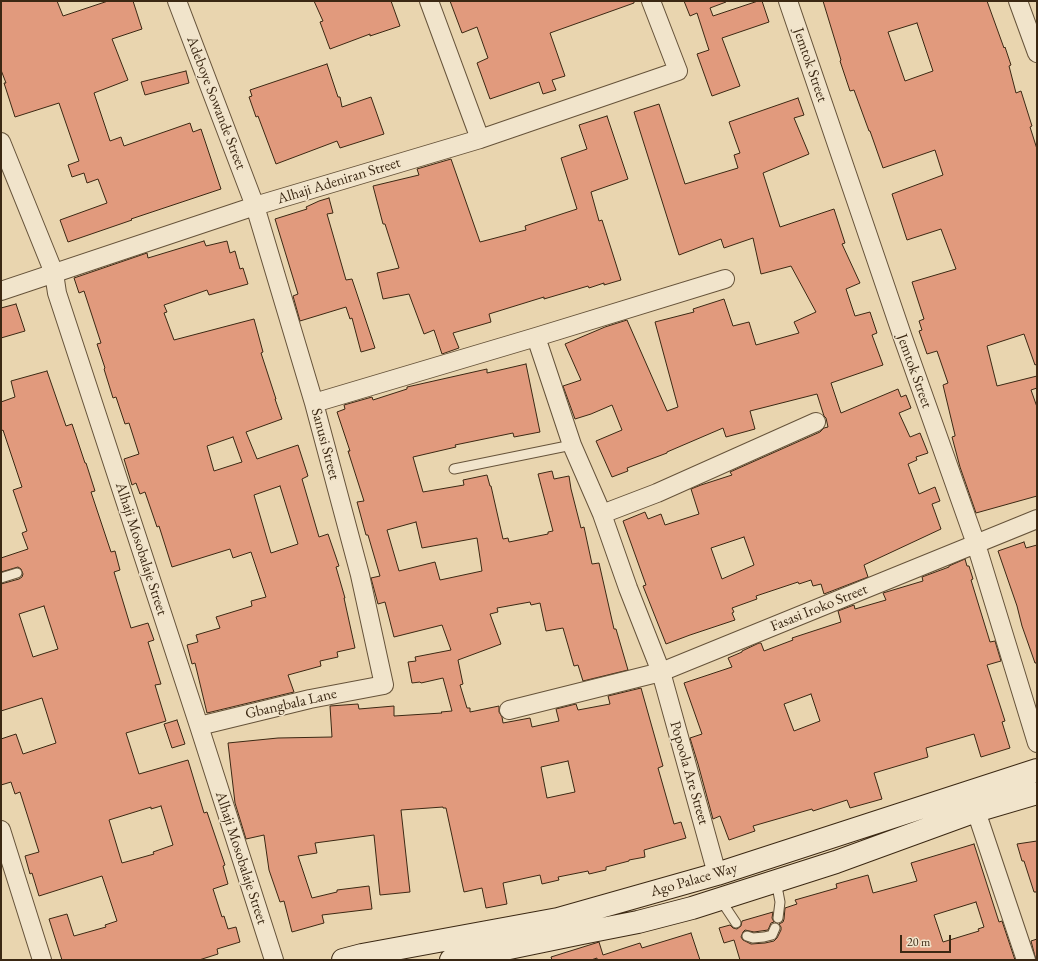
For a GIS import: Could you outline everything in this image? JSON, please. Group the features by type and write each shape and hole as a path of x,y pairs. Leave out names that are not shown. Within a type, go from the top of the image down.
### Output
{"main road":[{"name":"Ago Palace Way","path":"343,960 362,955 558,919 717,874 1037,770"},
{"name":"Ago Palace Way","path":"451,960 582,932 638,922 692,908 836,862 976,811 1037,793"}],"street":[{"name":"Adeboye Sowande Street","path":"177,1 254,206"},
{"path":"429,1 480,138"},
{"name":"Alhaji Adeniran Street","path":"1,291 254,206 480,138 678,71 651,1"},
{"name":"Jemtok Street","path":"788,1 902,338 976,544 1037,743"},
{"path":"1018,1 1037,53"},
{"name":"Alhaji Mosobalaje Street","path":"1,142 54,273 59,301 199,726 274,960"},
{"name":"Sanusi Street","path":"254,206 314,403 360,575 384,685"},
{"path":"314,403 725,279"},
{"name":"Popoola Are Street","path":"536,337 572,445 602,514 628,588 661,672 717,874"},
{"path":"602,514 657,493 816,422"},
{"name":"Fasasi Iroko Street","path":"509,710 661,672 1037,519"},
{"name":"Gbangbala Lane","path":"199,726 310,699 384,685"},
{"path":"976,811 1026,960"},
{"path":"1,830 42,960"}],"lane":[{"path":"454,468 572,445"},
{"path":"1,578 17,573"},
{"path":"776,881 780,902 778,918"},
{"path":"720,899 736,923"},
{"path":"747,936 753,938 772,935 775,928"}],"building":[{"path":"1,1 57,1 63,16 108,1 133,1 142,29 112,39 128,80 94,93 110,141 121,137 124,146 190,123 193,132 201,129 221,189 68,242 60,220 107,203 98,179 87,183 84,173 72,177 68,165 79,161 59,103 15,117 1,70"},
{"path":"314,1 391,1 400,26 370,36 370,34 330,49 320,22 323,21"},
{"path":"450,1 634,1 634,3 550,33 565,76 552,80 556,90 543,94 539,82 490,99 477,63 488,58 477,27 462,33"},
{"path":"684,1 725,1 726,2 710,8 713,16 762,1 769,22 722,38 740,86 712,96 697,54 709,50 697,13 690,16"},
{"path":"823,1 987,1 1011,65 1009,66 1016,93 1021,91 1032,126 1030,127 1037,149 1037,364 1035,365 1024,334 987,346 997,386 1037,376 1037,388 1031,390 1037,407 1037,496 976,513 960,467 952,437 955,435 943,385 948,383 937,351 927,354 919,331 922,330 919,321 924,319 912,282 956,269 941,229 907,240 892,194 943,175 935,150 883,168 854,90 850,91 840,61 841,60","holes":["917,23 933,71 905,81 888,32"]},
{"path":"327,64 338,97 340,97 342,107 371,97 384,134 340,148 337,141 276,164 258,116 256,117 249,97 252,96 250,90"},
{"path":"186,71 189,83 145,95 141,82"},
{"path":"798,98 804,115 794,118 809,154 763,173 780,227 834,209 845,243 842,244 860,283 846,289 855,316 870,312 877,333 872,335 883,365 831,383 841,413 898,389 901,397 906,395 911,408 899,413 910,437 920,433 928,453 916,457 917,460 908,464 919,494 935,487 940,501 932,504 941,529 864,565 868,577 824,594 821,584 813,586 811,580 799,584 798,582 756,596 757,599 732,608 734,612 732,613 735,620 666,644 643,586 646,585 623,521 645,512 648,519 661,514 665,525 699,514 691,489 732,475 730,472 820,432 824,428 828,427 826,418 817,394 750,411 755,429 726,437 723,428 667,453 627,468 628,471 612,477 596,441 622,430 612,405 575,419 563,386 581,380 565,344 605,327 627,320 667,411 678,407 655,322 694,312 693,309 724,299 733,326 749,322 756,345 799,333 794,322 816,312 791,266 761,274 753,238 724,248 721,239 679,255 634,112 659,104 685,184 738,168 734,155 740,153 729,122","holes":["744,537 754,565 722,579 711,548"]},
{"path":"607,116 628,179 591,192 599,221 602,220 621,280 604,285 604,283 589,288 588,286 544,299 544,297 489,314 491,322 453,333 459,348 442,354 434,330 424,334 409,294 383,299 377,273 399,268 385,224 383,224 373,186 419,175 417,169 451,159 480,242 526,230 525,226 577,209 561,158 587,149 579,125"},
{"path":"329,198 333,213 327,214 346,280 352,279 375,348 361,352 352,318 350,319 346,307 300,321 293,296 298,294 275,219 307,209 306,207"},
{"path":"204,241 206,246 227,241 230,253 235,251 240,269 243,268 248,284 209,295 207,290 164,305 167,312 164,313 174,340 254,319 263,352 261,353 282,419 246,432 257,459 298,445 308,476 302,479 319,537 328,534 339,566 336,567 345,598 355,648 337,652 338,657 320,661 321,666 288,675 294,692 207,713 195,663 192,664 187,645 198,642 196,635 220,628 216,617 252,606 251,601 266,597 251,552 233,558 230,549 172,567 159,526 157,527 145,492 140,494 136,483 132,485 124,459 139,454 129,423 125,424 116,397 113,398 97,344 101,343 84,291 79,293 74,278 147,253 148,258","holes":["233,437 242,462 214,471 207,446","280,486 298,544 271,553 254,495"]},
{"path":"16,304 25,331 1,338 1,308"},
{"path":"526,364 540,432 514,437 513,433 455,445 456,447 413,457 423,492 464,485 463,480 487,475 491,486 503,539 508,538 509,542 548,534 548,532 553,531 538,474 552,471 554,479 569,476 581,528 584,527 592,564 599,563 614,629 616,629 628,670 583,681 578,665 574,666 563,628 546,631 540,603 531,605 530,602 497,608 498,612 490,614 501,644 458,660 463,684 460,685 467,708 470,708 470,712 499,706 499,712 503,723 530,718 532,727 559,721 556,709 576,704 578,710 610,704 608,696 641,688 663,766 658,768 674,824 681,822 686,838 644,850 645,857 606,867 606,870 589,874 588,871 558,877 559,880 542,884 540,875 503,883 507,904 486,908 482,888 464,892 446,808 401,810 410,892 380,895 374,835 315,843 317,853 298,856 312,898 337,892 337,890 369,886 372,909 322,915 324,923 292,932 284,901 280,902 269,870 264,835 246,839 235,803 228,743 278,738 332,737 330,706 358,704 359,709 394,706 394,716 452,711 443,678 421,683 412,683 408,662 416,661 415,657 451,650 442,625 394,637 385,602 378,604 371,578 380,576 368,535 366,535 357,502 364,501 337,412 345,409 344,405 372,397 373,400 407,389 407,387 487,369 487,373","holes":["416,522 422,548 477,538 482,571 440,580 435,562 399,571 387,530","568,761 575,792 547,798 541,767"]},
{"path":"47,371 66,426 72,424 95,491 91,492 111,552 115,551 120,570 114,572 131,628 148,623 154,640 148,642 161,684 155,685 166,721 126,733 139,774 188,760 204,813 207,812 225,865 223,866 228,884 213,889 222,917 224,916 228,929 236,927 240,942 217,949 218,954 199,960 62,960 49,919 67,914 74,936 106,927 105,925 117,921 102,876 39,896 32,873 30,874 25,856 39,852 20,792 15,794 11,782 1,785 1,739 16,734 23,754 56,743 42,698 1,711 1,584 19,579 23,574 21,569 18,567 1,572 1,558 28,549 22,533 27,531 13,490 22,487 3,430 1,431 1,402 15,397 11,381","holes":["44,606 58,649 33,657 19,614","161,806 173,845 153,852 154,854 122,863 109,820 151,807 151,809"]},
{"path":"1024,542 1026,548 1037,545 1037,663 1035,663 1022,626 1017,606 998,551"},
{"path":"965,559 973,579 971,580 990,642 995,641 1001,661 987,665 1005,721 1002,722 1010,748 981,757 974,734 926,748 928,757 874,773 882,799 850,808 847,800 813,811 812,809 753,826 755,831 729,840 720,816 713,819 690,738 702,734 684,683 732,667 728,658 759,643 761,643 764,651 793,640 792,638 841,622 838,611 854,605 855,609 886,600 883,593 923,581 922,577","holes":["811,694 820,721 794,731 784,704"]},
{"path":"177,720 185,744 172,748 164,724"},
{"path":"1037,841 1037,892 1034,892 1017,844"},
{"path":"974,844 999,922 1002,921 1015,960 740,960 734,940 724,943 719,928 730,925 737,929 741,926 742,921 773,912 772,918 774,922 771,923 768,930 754,932 745,930 741,937 743,940 751,944 774,941 781,930 779,924 783,922 785,908 797,904 795,900 837,888 836,884 868,875 873,893 917,881 911,863","holes":["976,902 984,927 978,929 979,931 943,942 934,915"]},
{"path":"691,933 700,960 597,960 597,958 591,960 552,960 551,957 599,942 603,955 640,943 642,948"},
{"path":"1037,939 1037,960 1036,960 1031,941"}]}
